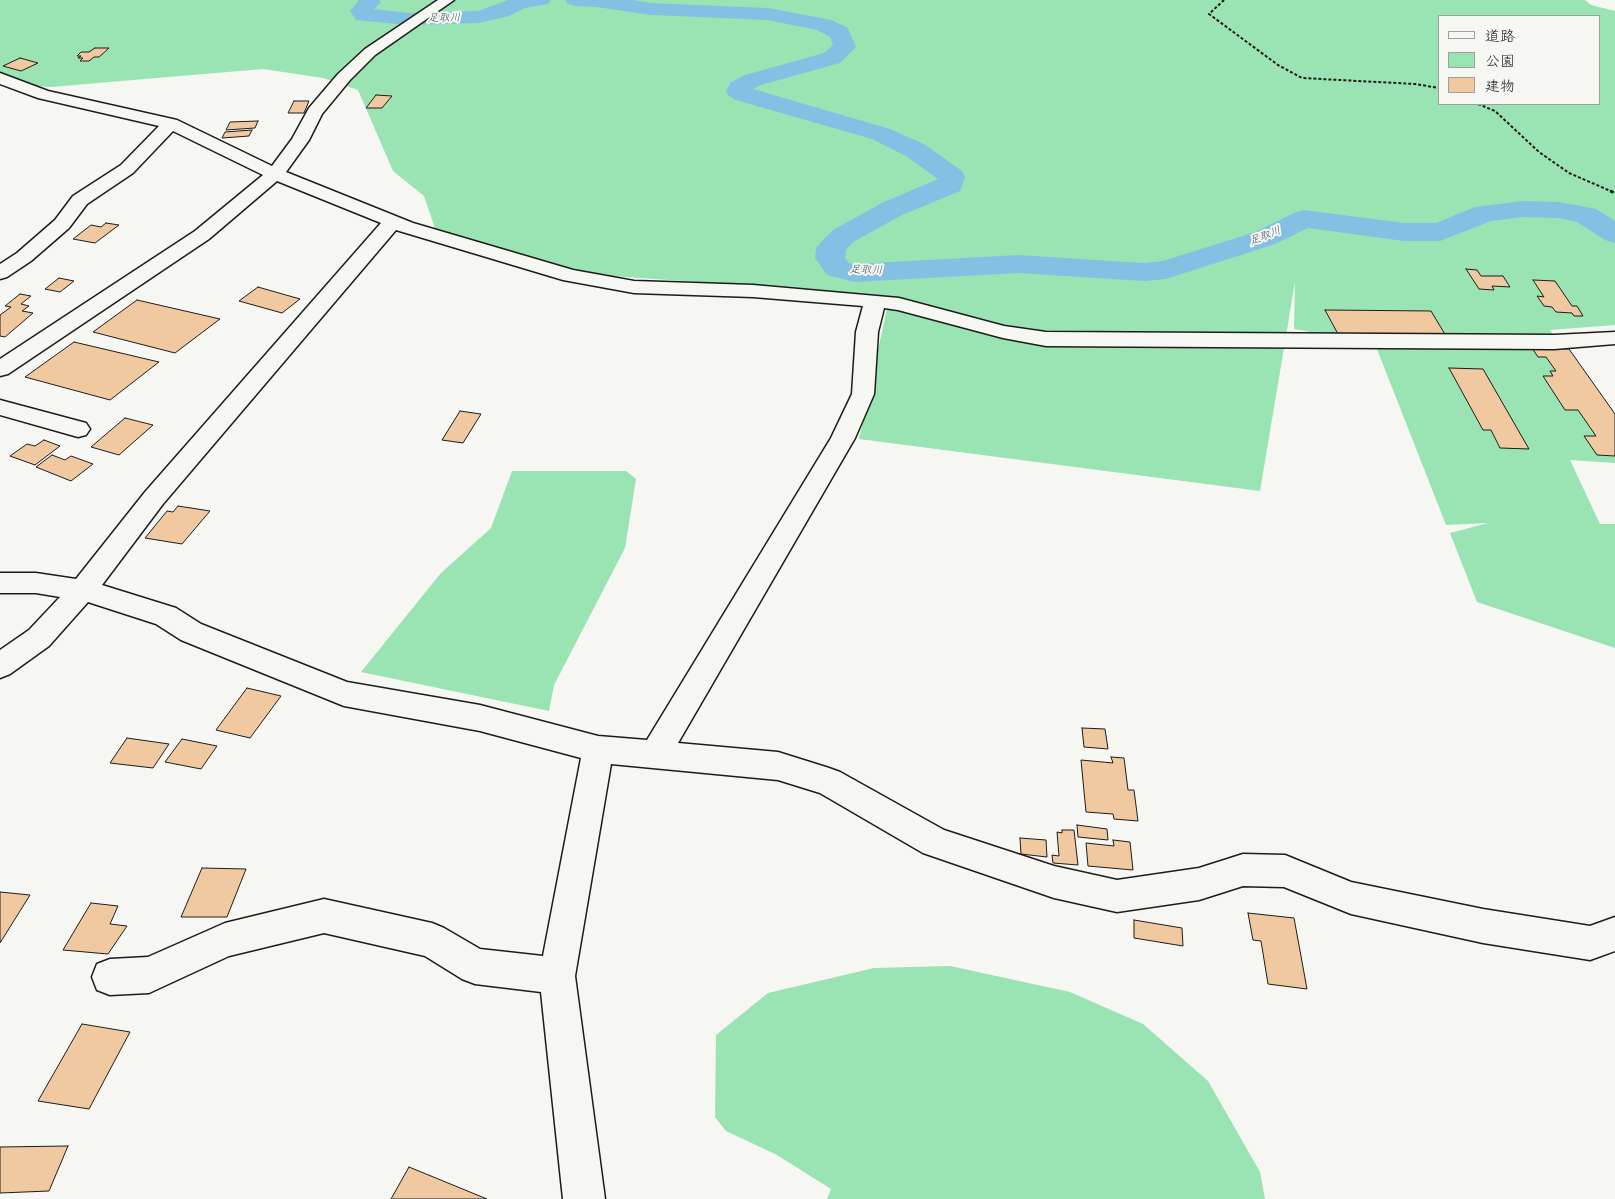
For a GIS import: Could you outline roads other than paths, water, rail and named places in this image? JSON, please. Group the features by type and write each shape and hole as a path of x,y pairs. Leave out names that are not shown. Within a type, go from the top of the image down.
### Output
{"street":[{"path":"0,369 202,235 275,174 300,140 315,112 344,77 370,52 444,3"},
{"path":"0,78 44,95 171,124 275,174 392,222 570,276 634,287 753,291 875,301 899,304 1003,332 1046,338 1554,342 1615,338"},
{"path":"0,272 24,258 62,224 80,200 128,169 171,124"},
{"path":"0,666 39,638 83,590 154,498 392,222"},
{"path":"655,755 843,438 863,394 867,332 875,301"},
{"path":"0,407 78,429"},
{"path":"0,584 36,582 83,590 166,616 191,632 344,694 480,718 598,749 778,766 829,782 934,842 1054,882 1117,896 1199,884 1243,870 1285,871 1351,898 1483,926 1590,943 1615,934"},
{"path":"584,1199 557,976 598,749"},
{"path":"110,977 149,974 225,940 324,916 432,940 475,966 557,976"}],"waterway":[{"name":"足取川","path":"369,0 370,2 361,11 364,15 408,19 478,17 501,11 521,2 541,0"},
{"name":"足取川","path":"575,0 597,1 651,9 768,14 823,25 840,33 845,47 832,58 753,80 739,87 738,91 745,95 881,134 915,150 952,177 950,185 892,209 843,236 831,248 830,258 838,269 854,273 1019,264 1143,272 1166,270 1265,238 1304,219 1404,232 1440,232 1485,213 1524,209 1559,210 1586,215 1615,234"}]}
